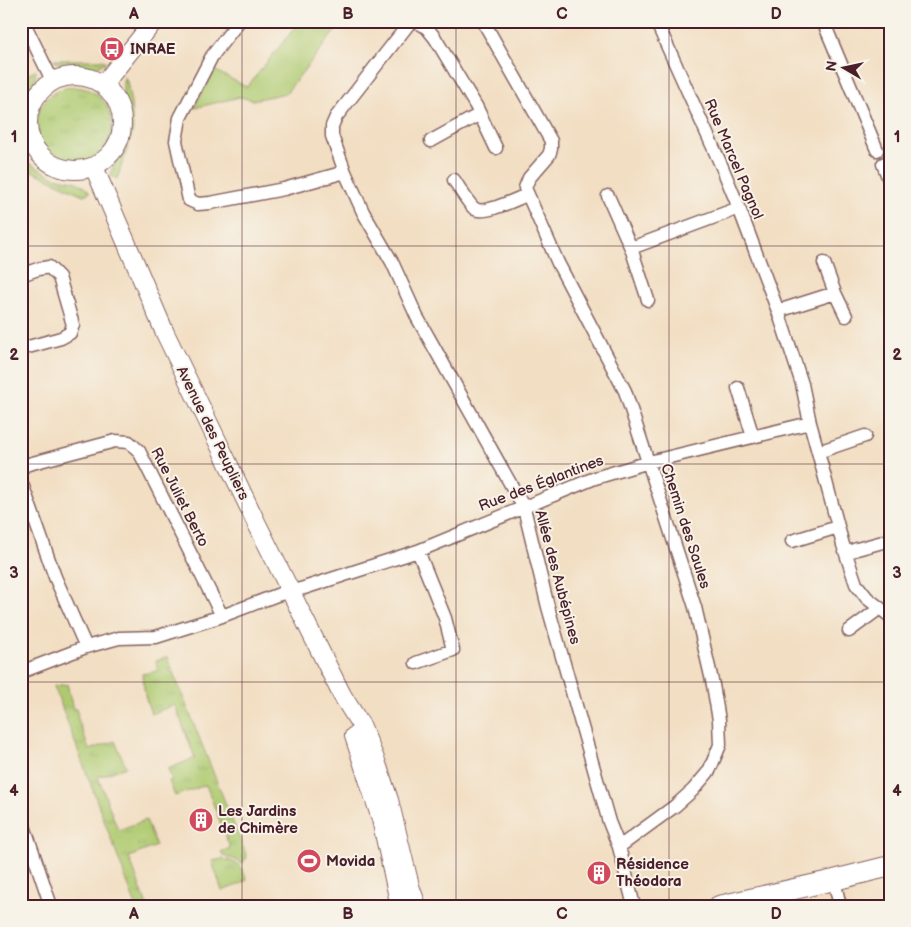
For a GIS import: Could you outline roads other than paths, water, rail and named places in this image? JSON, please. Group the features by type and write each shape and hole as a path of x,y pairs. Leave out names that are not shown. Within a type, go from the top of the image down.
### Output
{"main road":[{"path":"719,906 890,866"}],"street":[{"path":"23,21 53,82"},
{"path":"103,85 154,21"},
{"path":"239,21 212,56 180,118 176,141 189,200 198,204 210,203 284,189 345,172"},
{"name":"Allée des Aubépines","path":"411,21 336,117 332,126 332,136 345,172 364,212 392,262 417,317 524,508 548,608 609,822 619,847 634,906"},
{"path":"416,21 427,28 435,38 480,114 496,148"},
{"path":"454,180 473,208 479,210 494,208 527,195 525,188 529,178 549,155 551,149 550,141 484,21"},
{"name":"Rue Marcel Pagnol","path":"656,21 722,167 778,311 802,384 810,423 838,527 856,584 867,598 890,616"},
{"path":"823,21 877,150"},
{"path":"64,77 87,78 103,85 113,95 120,109 122,126 121,135 114,151 104,161 94,167 76,171 61,169 46,161 35,150 27,146 31,107 44,87 64,77"},
{"path":"431,141 480,114"},
{"path":"890,161 883,164 890,182"},
{"name":"Avenue des Peupliers","path":"94,167 165,333 290,591 342,695 362,728 390,800 410,886 417,906"},
{"name":"Chemin des Saules","path":"527,195 558,263 625,391 695,607 719,720 720,745 709,771 693,790 675,806 619,847"},
{"path":"608,196 631,248 648,300"},
{"path":"631,248 739,208"},
{"path":"824,262 835,293 846,316"},
{"path":"21,275 49,267 59,277 73,325 70,333 61,338 21,349"},
{"path":"778,311 835,293"},
{"path":"738,388 753,437"},
{"name":"Rue des Églantines","path":"21,672 86,647 119,638 156,638 277,595 418,551 595,478 649,462 810,423"},
{"path":"818,452 865,436"},
{"name":"Rue Juliet Berto","path":"21,470 25,466 115,441 129,442 139,451 222,616"},
{"path":"21,481 55,577 86,647"},
{"path":"792,541 838,527"},
{"path":"846,553 890,540"},
{"path":"416,663 453,650 445,618 418,551"},
{"path":"849,631 880,608"},
{"name":"Avenue des Peupliers","path":"342,695 381,818 400,906"},
{"path":"21,816 50,906"},
{"path":"834,880 840,906"}],"place":[{"name":"INRAE","path":"112,49"},
{"name":"Les Jardins de Chimère","path":"201,820"},
{"name":"Movida","path":"309,861"},
{"name":"Résidence Théodora","path":"599,873"}]}
